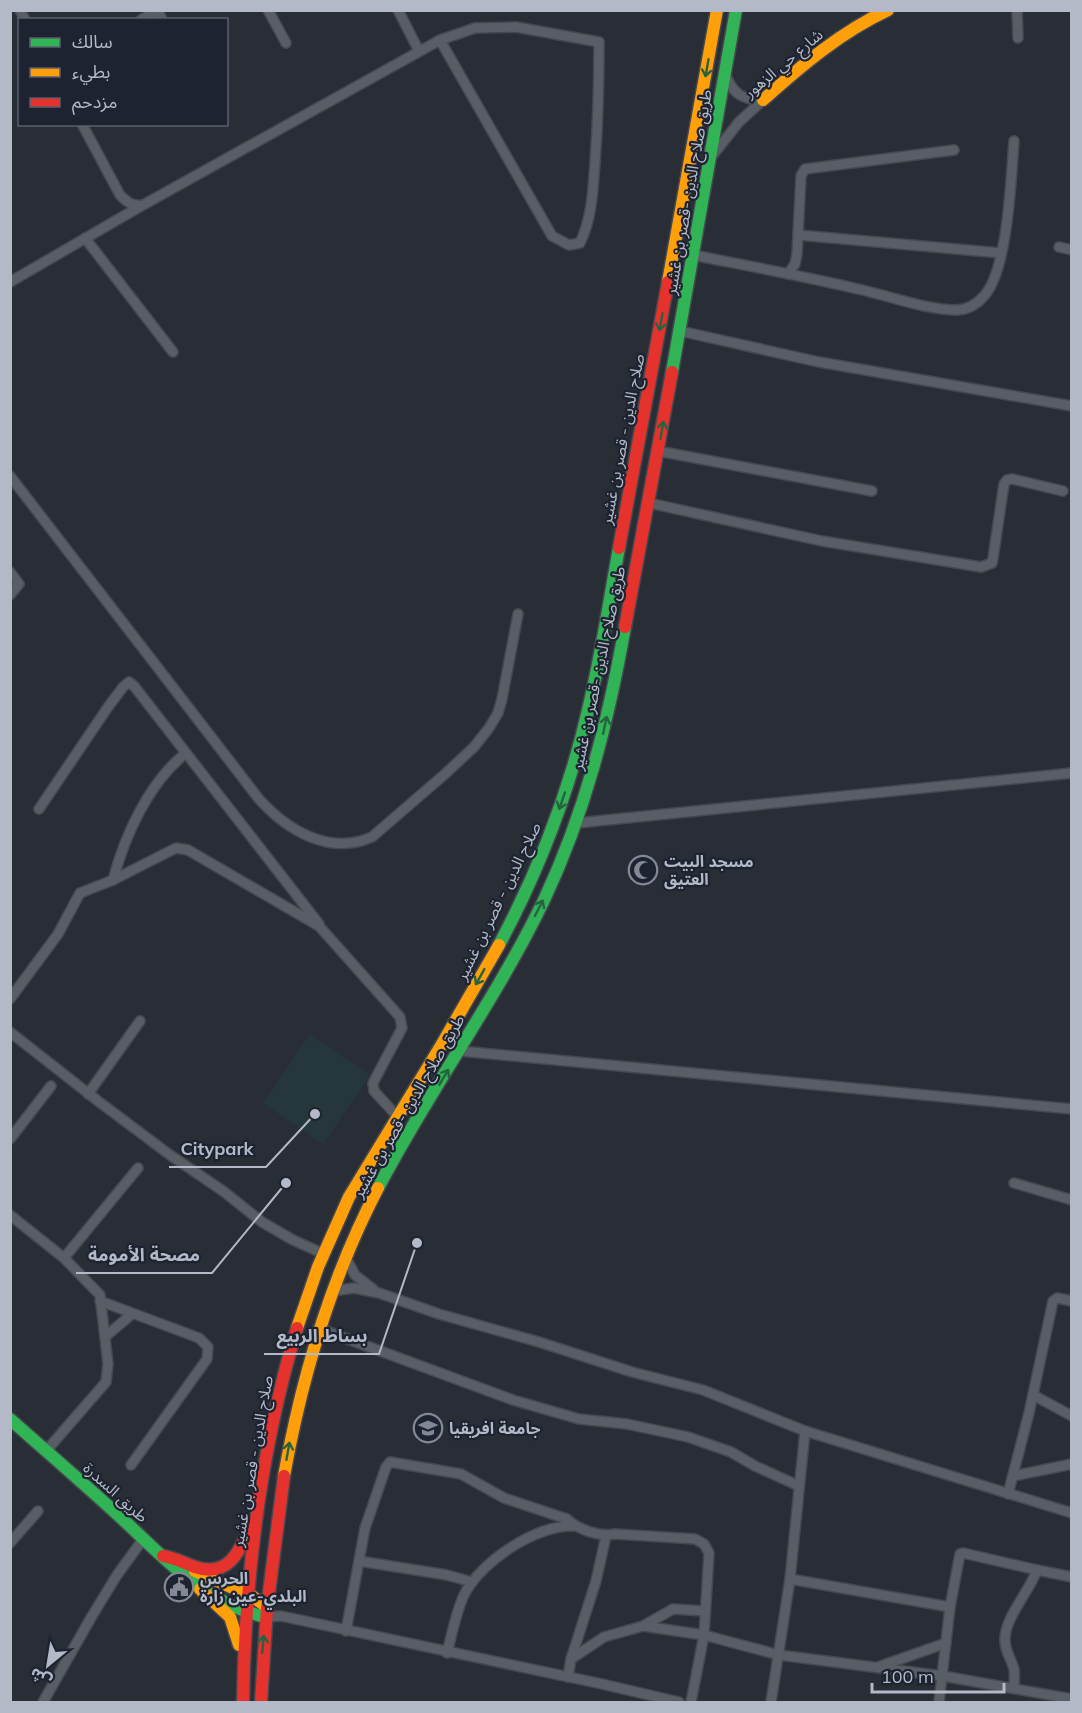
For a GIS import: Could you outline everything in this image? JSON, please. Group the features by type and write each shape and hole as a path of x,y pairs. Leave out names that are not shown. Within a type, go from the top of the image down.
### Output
{"main road":[{"name":"صلاح الدين - قصر بن غشير","path":"243,1702 245,1612 258,1511 280,1387 297,1328 324,1254 349,1197 456,1021 497,946 534,873 570,778 589,707 717,10"},
{"name":"طريق صلاح الدين -قصر بن غشير","path":"261,1702 266,1612 288,1450 306,1367 318,1328 358,1228 389,1167 460,1051 540,907 577,823 604,732 712,157 736,10"},
{"name":"شارع حي الزهور","path":"762,100 811,58 848,32 888,10"},
{"path":"623,520 644,524"},
{"name":"طريق السدرة","path":"10,1419 200,1589"},
{"path":"164,1556 204,1570 221,1568 239,1553 258,1511"},
{"path":"164,1556 247,1595 266,1612"},
{"path":"200,1589 245,1612 266,1612"},
{"path":"200,1589 223,1608 231,1619 243,1670"}],"street":[{"path":"142,16 158,10 161,18"},
{"path":"268,10 286,43"},
{"path":"398,10 419,51"},
{"path":"1017,10 1018,38"},
{"path":"10,282 419,51 440,40 475,28 516,27 599,42 598,124 592,206 580,243 569,245 552,236 440,40"},
{"path":"725,72 736,94 762,100"},
{"name":"شارع حي الزهور","path":"712,157 739,122 762,100"},
{"path":"83,126 120,195 134,206 143,205"},
{"path":"693,255 917,304 955,310 963,309 973,305 987,292 994,277 1001,253 1014,141"},
{"path":"788,274 795,264 801,176 806,169 954,150"},
{"path":"798,235 1001,253"},
{"path":"86,238 173,352"},
{"path":"1059,248 1071,250"},
{"path":"680,331 819,362 1071,406"},
{"path":"658,451 872,491"},
{"path":"10,476 259,799 271,812 291,827 320,842 352,844 372,837 474,747 489,728 500,708 518,614"},
{"path":"648,503 822,541 981,567 992,563 1004,484 1007,480 1012,479 1063,491"},
{"path":"10,572 19,584 10,596"},
{"path":"39,809 108,707 127,683 134,686 324,931 400,1017 403,1023 402,1028 372,1083 374,1091 397,1116"},
{"path":"113,880 122,847 154,788 168,769 186,753"},
{"path":"577,823 1071,773"},
{"path":"10,999 58,934 80,893 113,880 176,848 182,848 195,854 324,931"},
{"path":"88,1094 140,1021"},
{"path":"10,1032 88,1094 271,1228 324,1254"},
{"path":"460,1051 1071,1109"},
{"path":"10,1139 51,1086"},
{"path":"64,1258 138,1168"},
{"path":"1014,1184 1071,1200"},
{"path":"10,1215 64,1258 100,1295 108,1364 106,1382 46,1450"},
{"path":"346,1258 355,1275 379,1293"},
{"path":"331,1292 354,1288 379,1293 439,1314 632,1372 703,1390 805,1431 1071,1513"},
{"path":"1008,1494 1033,1395 1053,1301 1057,1298 1071,1301"},
{"path":"100,1301 199,1338 208,1347 207,1359 131,1465"},
{"path":"106,1336 132,1314"},
{"path":"318,1328 513,1400 579,1419 627,1424 688,1437 731,1452 799,1486"},
{"path":"1033,1395 1071,1416"},
{"path":"771,1702 790,1579 805,1431"},
{"path":"346,1631 365,1528 386,1467 390,1462 461,1474 504,1498 567,1519 575,1526"},
{"path":"1013,1476 1071,1464"},
{"path":"10,1543 38,1511"},
{"path":"447,1653 463,1596 471,1582 501,1556 526,1539 565,1526 575,1526 606,1536 615,1534 695,1539 704,1544 709,1553 704,1635 690,1702"},
{"path":"568,1677 571,1659 596,1581 606,1536"},
{"path":"43,1702 117,1575 144,1539"},
{"path":"939,1702 958,1557 963,1552 1071,1577"},
{"path":"359,1561 447,1575 471,1582"},
{"path":"1014,1688 1013,1667 1005,1649 1005,1636 1011,1618 1031,1585 1037,1570"},
{"path":"790,1579 950,1607"},
{"path":"571,1659 604,1637 643,1626 673,1610 705,1611"},
{"path":"266,1612 679,1702"},
{"path":"643,1626 704,1635 779,1655 943,1676 1071,1699"},
{"path":"876,1668 946,1643"}],"shaded area":[{"path":"310,1034 370,1075 323,1144 263,1103"}],"traffic: fast":[{"path":"672,372 736,10"},
{"path":"499,945 540,860 572,771 597,670 619,548"},
{"path":"378,1188 505,973 559,867 594,766 625,627"},
{"path":"10,1419 167,1561 203,1590 243,1611 266,1617"}],"traffic: slow":[{"path":"668,282 717,10"},
{"path":"763,100 822,50 854,28 888,10"},
{"path":"297,1328 318,1267 349,1197 499,945"},
{"path":"284,1476 300,1401 320,1328 346,1257 378,1188"},
{"path":"195,1571 253,1597 267,1607"},
{"path":"200,1589 230,1617 239,1645"}],"traffic: jam":[{"path":"619,548 668,282"},
{"path":"625,627 672,372"},
{"path":"243,1702 247,1608 257,1513 274,1419 297,1328"},
{"path":"261,1702 267,1608 284,1476"},
{"path":"163,1556 206,1570 216,1569 224,1566 236,1554 250,1528"}],"place":[{"name":"مسجد البيت العتيق","path":"643,870"},
{"name":"Citypark","path":"315,1114"},
{"name":"مصحة الأمومة","path":"286,1183"},
{"name":"بساط الربيع","path":"417,1243"},
{"name":"جامعة افريقيا","path":"428,1428"},
{"name":"الحرس البلدي-عين زارة","path":"179,1587"}]}
